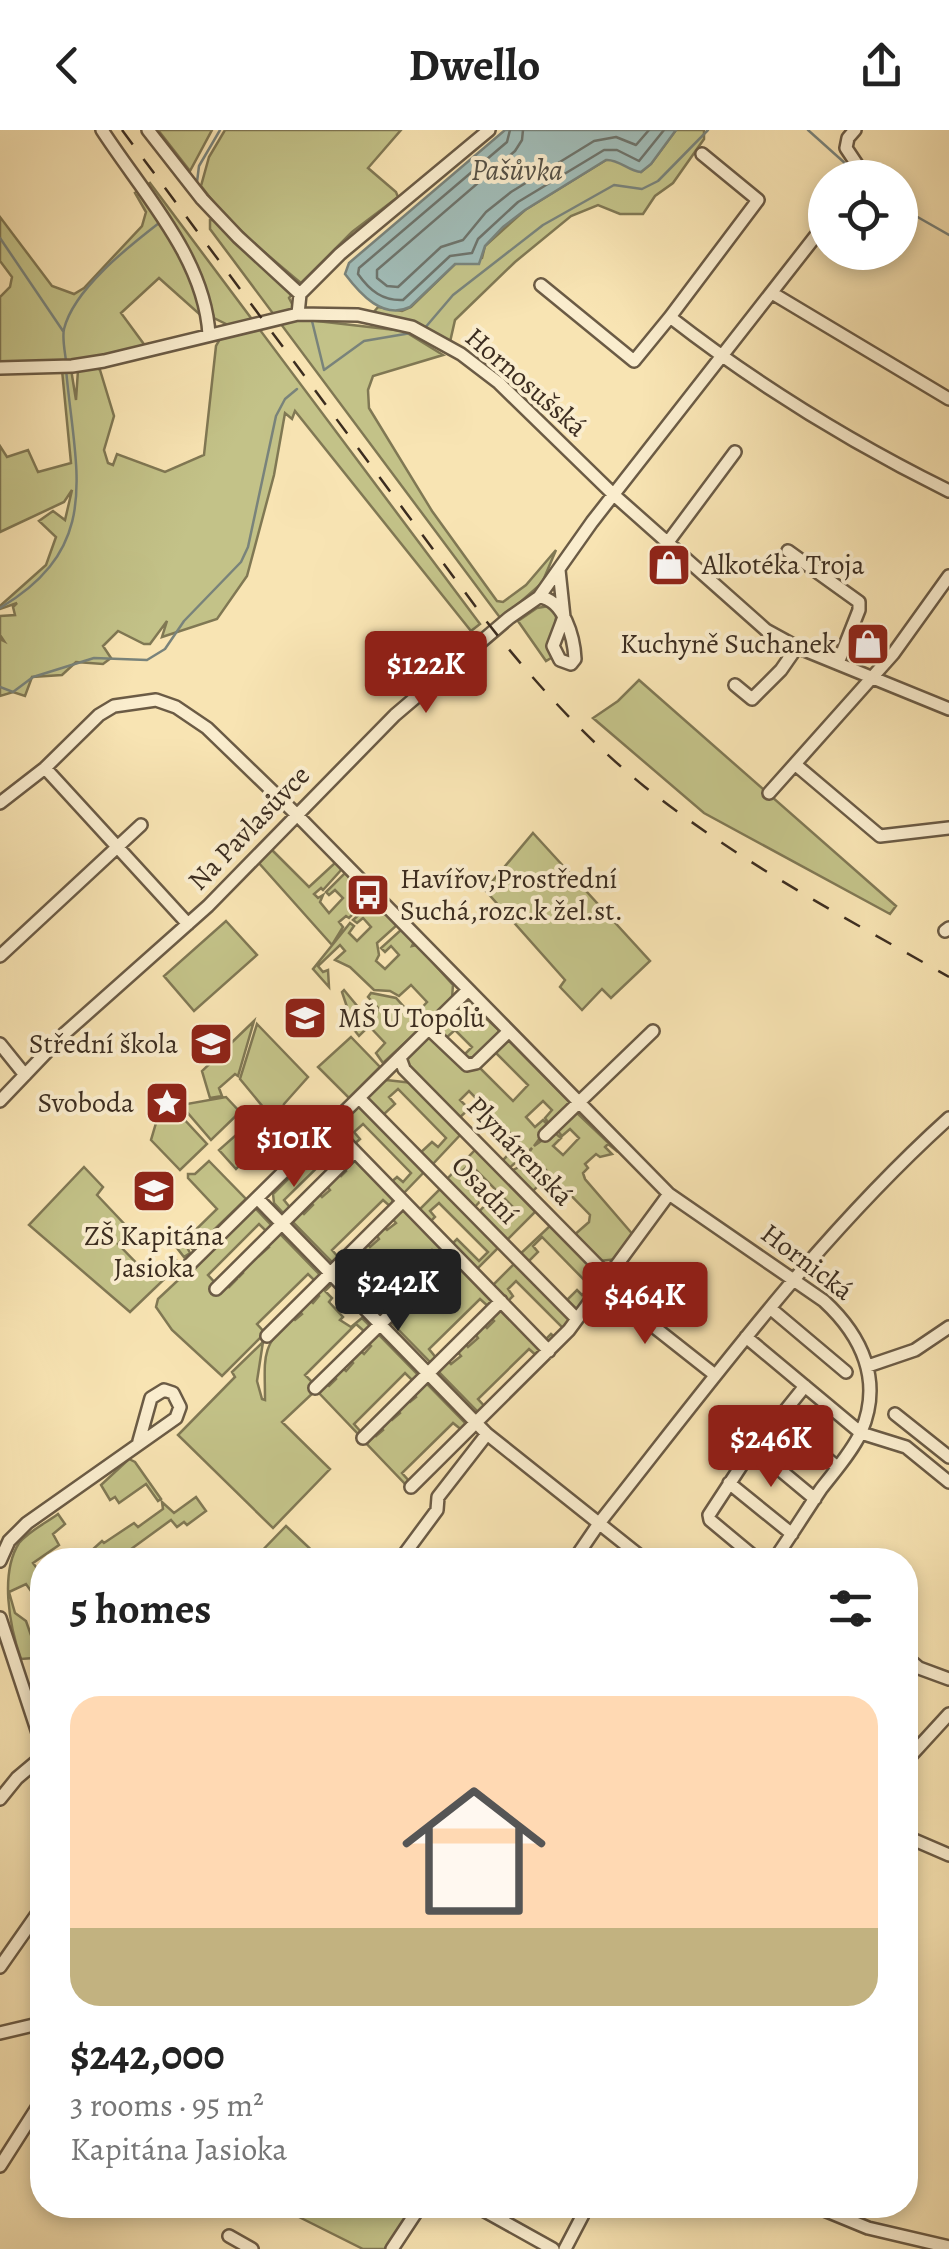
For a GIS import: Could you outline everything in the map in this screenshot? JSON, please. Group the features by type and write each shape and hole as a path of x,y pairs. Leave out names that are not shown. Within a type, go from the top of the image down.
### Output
{"street":[{"path":"102,130 177,242 201,290 209,335"},
{"path":"148,130 202,200 300,294"},
{"path":"298,314 300,294 340,254 489,130"},
{"path":"852,160 846,148 855,130"},
{"path":"541,285 634,360 758,200 702,154"},
{"path":"539,597 554,603 564,617 559,570 808,246"},
{"path":"772,294 949,399"},
{"name":"Hornosušská","path":"0,368 66,366 130,356 298,314 358,315 412,327 461,354 498,384 614,495 766,630 796,647 949,708"},
{"path":"670,317 723,358 832,426 949,491"},
{"path":"668,542 736,452"},
{"path":"788,551 858,602 859,610 838,663"},
{"name":"Na Pavlasůvce","path":"0,1101 64,1034 188,924 395,715 539,597 559,570"},
{"path":"770,793 893,654 949,576"},
{"path":"735,686 752,698 781,670 796,647"},
{"name":"Hornická","path":"0,803 45,768 99,714 114,706 156,700 176,707 207,728 296,814 669,1194 842,1317 859,1341 868,1366"},
{"path":"796,764 880,836 949,828"},
{"path":"45,768 188,924"},
{"path":"0,956 141,826"},
{"path":"189,1265 468,990"},
{"path":"429,1029 467,1065 476,1062 508,1032"},
{"path":"545,1135 654,1031"},
{"path":"0,1044 25,1075"},
{"name":"Plynárenská","path":"400,1058 416,1081 604,1280 715,1376"},
{"path":"380,1078 416,1081"},
{"name":"Osadní","path":"359,1098 576,1318"},
{"path":"582,1548 770,1308 872,1193 949,1118"},
{"path":"330,1126 549,1352"},
{"path":"216,1289 354,1152"},
{"path":"411,1487 569,1330 669,1194"},
{"path":"258,1198 487,1434 631,1548"},
{"path":"267,1336 403,1201"},
{"path":"315,1388 454,1252"},
{"path":"363,1438 502,1301"},
{"path":"770,1308 846,1372"},
{"path":"782,1548 861,1432 871,1390 868,1366 915,1350 949,1327"},
{"path":"746,1337 861,1432 906,1446 949,1482"},
{"path":"744,1548 708,1518 755,1448 805,1386"},
{"path":"895,1414 949,1457"},
{"path":"780,1418 838,1466"},
{"path":"409,1548 437,1510 438,1497 487,1434"},
{"path":"0,1561 9,1540 27,1523 140,1441"},
{"path":"755,1448 815,1499"},
{"path":"729,1484 792,1534"},
{"path":"0,1618 30,1709"},
{"path":"918,1667 949,1679"},
{"path":"918,1748 949,1714"},
{"path":"0,1800 30,1768"},
{"path":"918,1842 949,1855"},
{"path":"0,1967 30,1924"},
{"path":"0,2033 30,2025"},
{"path":"0,2166 30,2119"},
{"path":"392,2249 412,2218"},
{"path":"497,2218 553,2249"},
{"path":"565,2249 581,2218"},
{"path":"844,2218 868,2228 949,2247"},
{"path":"228,2236 252,2249"}],"shaded area":[{"path":"158,130 212,130 190,171"},
{"path":"225,130 401,130 368,168 398,197 352,232 301,283 235,225 201,186 209,157"},
{"path":"676,130 704,130 704,139 673,183 655,196 643,214 620,214 598,205 571,216 515,262 455,320 450,342 373,313 378,307 402,311 411,307 455,264 482,258 485,246 525,210 606,160 614,159 641,172"},
{"path":"150,183 480,624 471,631 295,411 292,419 285,413 274,475 247,576 217,619 162,637 167,621 150,644 118,631 103,646 111,658 103,664 76,662 62,675 32,677 25,696 13,692 0,696 0,639 4,641 0,635 0,616 15,615 13,607 17,603 0,606 46,565 56,537 39,521 53,511 65,520 72,490 64,502 0,532 0,446 7,457 28,450 38,472 71,463 62,370 71,369 76,400 78,370 96,367 114,416 104,450 108,463 113,465 117,454 165,472 204,455 216,346 228,325 214,318 208,300 206,320 159,278 121,313 146,347 59,363 0,362 0,297 10,287 12,277 0,261 0,217 52,286 74,294 142,226 146,212 135,193"},
{"path":"210,220 216,220 294,292 289,298 300,319 404,331 443,355 373,376 368,390 369,408 432,511 497,601 503,602 526,585 556,550 542,583 501,619 210,229"},
{"path":"549,606 556,612 556,618 551,658 546,661 518,621 537,608"},
{"path":"639,680 896,906 890,914 704,813 593,718"},
{"path":"533,833 650,961 611,998 602,989 582,1010 560,987 565,980 485,890"},
{"path":"270,848 309,887 336,862 342,869 323,890 314,894 318,898 323,895 320,902 329,913 343,898 335,890 329,895 326,892 345,873 363,893 362,898 367,900 349,918 339,922 343,927 332,945 258,862"},
{"path":"374,901 397,925 377,943 376,961 385,969 399,955 391,946 385,952 381,948 402,929 414,942 412,946 417,945 453,985 452,998 426,1023 418,1012 427,1002 411,985 399,996 374,990 350,967 335,960 345,951 340,945 318,966 323,972 328,970 329,987 313,969 350,923 354,926 349,933 357,941 371,927 363,918 357,923 353,920"},
{"path":"226,921 257,955 194,1011 164,976"},
{"path":"344,990 368,1019 379,1009 368,997 371,993 396,998 422,1027 383,1063 376,1053 385,1043 369,1026 359,1036 355,1031"},
{"path":"468,1002 501,1032 474,1061 462,1057 472,1047 455,1030 445,1039 436,1028 458,1006"},
{"path":"254,1021 238,1076 235,1074 219,1088 222,1096 210,1098 202,1071"},
{"path":"257,1024 308,1077 284,1104 278,1125 240,1079"},
{"path":"428,1036 481,1069 513,1101 528,1085 494,1051 507,1039 570,1102 550,1125 545,1118 552,1110 543,1101 526,1117 535,1127 543,1120 549,1126 534,1146 554,1132 561,1138 553,1146 563,1155 579,1138 570,1129 562,1136 557,1130 576,1112 618,1152 608,1144 605,1147 612,1154 596,1154 585,1164 588,1168 583,1173 635,1237 618,1259 599,1261 573,1236 589,1222 590,1215 542,1166 532,1175 540,1184 530,1194 509,1172 519,1167 532,1148 507,1170 500,1163 520,1143 469,1091 460,1100 469,1109 458,1119 408,1068 406,1057"},
{"path":"351,1037 380,1067 349,1098 318,1067"},
{"path":"386,1080 413,1083 462,1133 431,1166 419,1154 432,1142 438,1147 446,1138 398,1089 389,1097 395,1104 382,1116 365,1097"},
{"path":"226,1097 240,1112 211,1140 181,1105"},
{"path":"169,1103 207,1144 180,1170 151,1140 159,1113"},
{"path":"362,1105 426,1170 401,1196 389,1184 397,1177 403,1182 411,1173 363,1124 354,1132 360,1139 352,1146 339,1124 356,1106"},
{"path":"262,1112 277,1129 236,1169 219,1150"},
{"path":"331,1136 350,1153 344,1159 335,1150 284,1200 292,1210 286,1216 274,1203 273,1194"},
{"path":"476,1149 535,1208 507,1240 477,1214 488,1202 509,1222 519,1213 470,1164 460,1173 484,1197 473,1209 446,1180"},
{"path":"354,1155 393,1196 392,1208 383,1200 332,1250 340,1259 335,1265 291,1220 300,1210 304,1214 313,1205 310,1201 318,1193 322,1197 330,1190 326,1185 337,1173 341,1176 346,1171 343,1166"},
{"path":"209,1161 246,1199 193,1250 185,1243 190,1253 184,1257 177,1248 217,1209 188,1178 188,1174 195,1174"},
{"path":"84,1167 103,1187 97,1195 130,1230 118,1244 150,1277 172,1256 180,1264 130,1312 29,1225"},
{"path":"441,1188 500,1246 475,1271 450,1246 457,1239 479,1261 488,1252 439,1203 430,1211 435,1217 428,1224 417,1212"},
{"path":"255,1208 273,1227 268,1233 259,1224 208,1275 220,1288 225,1284 229,1287 237,1279 234,1275 239,1277 243,1273 240,1269 256,1253 259,1256 269,1247 266,1243 279,1233 322,1277 317,1283 308,1274 257,1324 265,1333 222,1376 172,1330 156,1307 158,1299"},
{"path":"406,1210 448,1252 441,1258 432,1250 381,1300 389,1309 383,1314 338,1269 348,1259 353,1263 362,1255 358,1250 366,1242 370,1247 379,1239 375,1233 382,1226 387,1230 396,1223 390,1216"},
{"path":"552,1224 600,1274 575,1312 564,1303 577,1290 582,1295 591,1287 542,1237 533,1246 538,1252 526,1264 518,1256"},
{"path":"452,1256 495,1301 490,1308 480,1299 429,1349 437,1359 432,1364 388,1319 401,1307 405,1311 411,1305 408,1300 415,1292 420,1297 429,1289 425,1284 433,1276 438,1281 448,1272 443,1265"},
{"path":"516,1262 572,1319 566,1331 551,1347 544,1341 551,1334 557,1339 565,1330 516,1281 508,1289 513,1296 506,1303 491,1287"},
{"path":"326,1280 330,1286 325,1291 343,1317 340,1320 351,1327 362,1318 371,1327 365,1332 356,1324 305,1375 313,1383 329,1386 336,1379 331,1374 340,1366 346,1371 353,1363 348,1358 357,1348 364,1354 371,1346 365,1340 375,1331 420,1377 415,1383 405,1373 354,1424 362,1433 360,1436 316,1390 282,1422 330,1469 273,1528 178,1435 263,1342 257,1381 265,1400 265,1363 273,1338 290,1316 295,1320 302,1314 297,1308 307,1298 313,1303 319,1296 315,1291"},
{"path":"502,1308 542,1350 538,1357 529,1349 478,1399 487,1409 482,1416 436,1369 446,1359 451,1364 461,1356 456,1350 464,1342 468,1347 478,1338 473,1331 482,1323 487,1328 494,1321 489,1316"},
{"path":"423,1380 468,1426 463,1431 453,1423 402,1473 410,1482 408,1487 363,1440 372,1432 376,1436 383,1430 379,1425 400,1413 397,1409 406,1399 410,1402 416,1397 412,1392"},
{"path":"129,1459 161,1499 158,1501 146,1484 119,1503 115,1497 110,1500 101,1485"},
{"path":"196,1497 206,1511 187,1525 184,1522 177,1527 171,1520 132,1548 94,1548 134,1523 138,1527 163,1509 162,1502 174,1513"},
{"path":"58,1514 65,1524 53,1534 59,1545 55,1548 30,1548 30,1590 26,1584 9,1592 15,1613 26,1621 30,1632 30,1658 21,1659 10,1615 8,1584 13,1555 19,1543"},
{"path":"286,1526 309,1548 265,1548"},
{"path":"301,2218 406,2218 386,2249 363,2249"}],"water":[{"name":"Pašůvka","path":"505,130 676,130 641,172 606,160 525,210 485,246 479,264 455,264 410,307 382,308 365,297 345,274 349,263"}],"waterway":[{"path":"197,182 199,166 220,130"},
{"path":"424,329 453,295 543,225 614,185 642,189 658,181 708,130"},
{"path":"808,130 841,160"},
{"path":"918,217 949,235"},
{"path":"66,361 64,329 79,299 104,270 159,223"},
{"path":"0,238 63,331"},
{"path":"312,321 324,370 364,341 411,333"},
{"path":"0,608 33,584 55,559 69,532 76,474 66,369"},
{"path":"0,687 13,692 33,677 94,658 147,660 165,649 184,621 241,562 248,547 276,416 285,399 297,389"}],"railway":[{"path":"122,130 487,622 581,730 645,787 718,840 949,977"}],"place":[{"name":"Alkotéka Troja","path":"669,565"},
{"name":"Kuchyně Suchanek","path":"868,644"},
{"name":"Havířov,Prostřední Suchá,rozc.k žel.st.","path":"368,895"},
{"name":"MŠ U Topolů","path":"305,1018"},
{"name":"Střední škola","path":"211,1044"},
{"name":"Svoboda","path":"167,1103"},
{"name":"ZŠ Kapitána Jasioka","path":"154,1191"}]}
